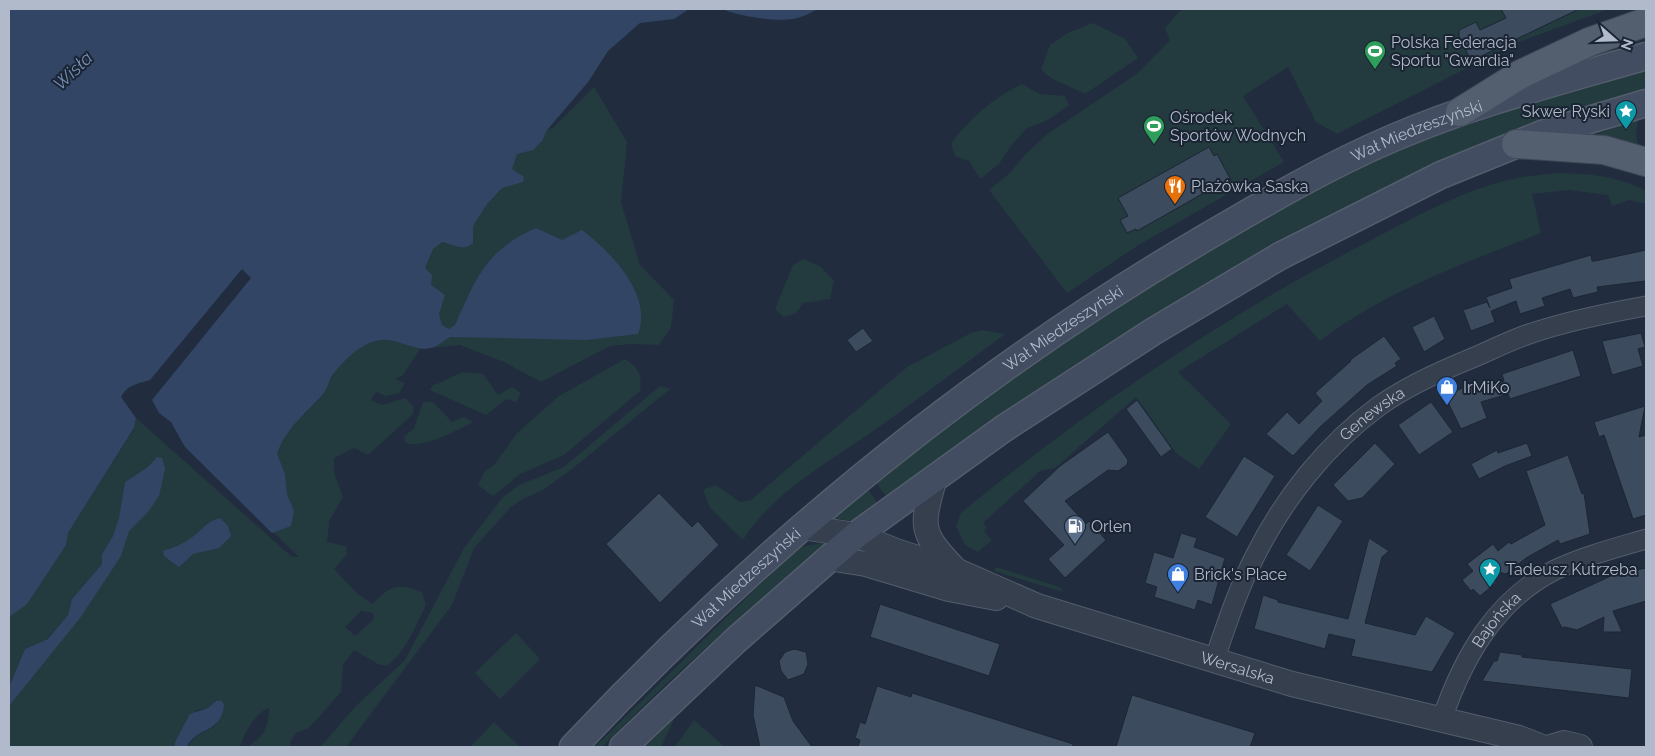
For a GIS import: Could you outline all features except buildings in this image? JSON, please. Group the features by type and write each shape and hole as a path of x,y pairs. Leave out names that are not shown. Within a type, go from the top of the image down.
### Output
{"main road":[{"path":"1460,112 1521,74 1589,42 1646,22"},
{"name":"Wał Miedzeszyński","path":"574,747 681,639 802,527 914,434 976,387 1141,276 1319,174 1391,139 1460,112 1646,56"},
{"path":"622,747 736,640 856,534 1072,383 1234,282 1378,205 1441,175 1516,144 1646,103"},
{"path":"1516,144 1604,150 1646,162"}],"street":[{"name":"Genewska","path":"1214,661 1236,597 1274,521 1306,476 1330,450 1380,406 1433,374 1527,335 1612,312 1646,306"},
{"name":"Wersalska","path":"935,477 927,507 925,529 936,550 955,570"},
{"name":"Wersalska","path":"802,527 856,534 896,551 955,570 1037,606"},
{"name":"Bajońska","path":"1442,719 1457,678 1472,648 1494,619 1507,606 1533,584 1556,570 1597,554 1646,540"},
{"name":"Wersalska","path":"828,558 882,568 949,589 1037,606 1325,693 1519,738 1542,747"},
{"path":"1551,747 1564,743 1580,747"}],"green space":[{"name":"Ośrodek Sportów Wodnych","path":"1182,9 1609,9 1516,43 1337,134 1316,122 1288,67 1243,96 1284,162 1137,246 1067,293 989,190 1010,173 1024,156 1046,135 1138,73 1170,40 1165,28"},
{"path":"640,23 608,51 588,82 548,129 553,128 594,87 627,142 621,202 640,265 674,300 671,327 659,345 631,344 610,346 541,382 504,362 460,345 420,349 403,375 395,379 405,383 399,393 386,396 376,392 371,400 382,405 405,398 414,407 413,414 368,455 354,448 334,458 334,473 343,497 329,521 327,542 346,546 347,554 334,569 357,593 372,604 384,593 394,588 405,587 422,592 426,605 410,638 400,653 387,666 378,664 354,650 343,665 341,692 309,728 296,733 290,742 291,747 247,747 257,740 264,731 268,721 269,708 259,714 251,724 240,747 187,747 195,737 214,727 222,716 216,701 208,708 197,710 175,742 174,747 9,747 9,701 98,589 120,518 113,536 102,554 102,564 72,599 68,615 48,639 25,649 9,687 9,608 68,533 134,429 136,418 292,557 299,557 185,447 293,511 287,494 285,475 267,462 290,414 460,209 574,80","holes":["361,611 373,613 374,619 355,636 345,627"]},
{"path":"1093,23 1125,39 1138,58 1085,94 1051,78 1041,70 1050,45 1068,33"},
{"path":"1646,69 1646,91 1549,121 1472,148 1365,198 1222,277 887,498 875,481 962,414 1097,320 1190,262 1353,169 1456,127"},
{"path":"1022,84 1039,94 1065,96 1069,105 1048,120 1027,128 1010,147 999,164 980,179 969,161 955,156 951,144 965,126 983,110 1002,95"},
{"name":"Skwer Ryski","path":"1639,118 1636,132 1638,148 1590,137"},
{"path":"1560,173 1593,175 1625,182 1646,191 1646,204 1629,200 1612,206 1608,195 1569,190 1532,194 1541,233 1455,267 1398,293 1345,323 1320,341 1287,304 1178,372 1231,424 1199,469 1177,454 1136,397 1055,468 1040,471 983,523 987,528 984,531 992,540 978,552 965,545 956,526 961,513 1062,434 1206,335 1307,274 1442,204 1501,182"},
{"path":"804,259 821,267 834,281 830,299 803,303 796,313 784,317 775,309 793,265"},
{"path":"982,330 1005,334 785,493 755,523 743,540 710,508 703,490 716,485 740,502 751,500 907,367 971,333"},
{"path":"625,359 634,365 640,376 640,391 564,455 520,474 493,496 478,485 484,472 495,464 517,433 559,396"},
{"path":"464,372 483,374 498,395 512,387 521,393 516,402 506,399 486,415 430,390 433,385"},
{"path":"660,386 670,389 572,469 543,490 511,507 474,548 452,605 346,747 320,747 357,705 405,660 464,548 503,497 519,485 564,467"},
{"path":"423,402 433,402 452,422 464,417 473,422 431,441 414,444 406,443 404,436 414,429"},
{"path":"867,488 879,505 856,522 833,518"},
{"path":"827,542 821,550 764,597 654,695 602,747 595,747 790,555 802,547"},
{"path":"996,567 1059,587 1063,592 994,571"},
{"path":"516,633 540,659 500,699 475,673"},
{"path":"676,715 661,747 644,747 673,719"},
{"path":"694,720 725,747 675,747"},
{"path":"494,722 520,747 470,747"}],"water":[{"name":"Wisła","path":"9,9 689,9 674,19 640,23 608,51 588,82 547,130 542,141 533,150 517,154 512,169 524,177 523,182 502,188 487,204 473,226 473,243 469,246 458,247 442,242 433,249 425,268 432,275 431,285 445,295 439,314 442,325 449,329 455,325 469,293 485,267 505,246 536,228 562,240 582,230 616,262 635,290 640,304 641,319 638,334 586,340 450,337 428,349 421,349 388,340 367,344 353,353 336,371 324,392 285,437 277,454 285,474 287,494 294,511 291,526 272,533 185,447 171,422 159,413 152,400 251,278 242,269 150,380 127,389 121,397 136,418 134,428 68,533 66,545 27,604 9,617"},
{"path":"722,9 818,9 799,18 776,20 757,18"},
{"path":"157,457 162,458 165,469 159,496 148,512 129,531 121,556 80,618 9,706 9,687 25,649 48,639 68,615 72,599 102,564 102,554 113,536 119,518 125,482 148,467"},
{"path":"220,518 228,526 231,536 219,548 193,554 179,567 164,556 163,551 184,543 215,519"},
{"path":"216,701 222,701 224,705 222,714 214,726 196,736 187,747 174,747 190,714 208,708"}],"place":[{"name":"Polska Federacja Sportu \"Gwardia\"","path":"1375,70"},
{"name":"Skwer Ryski","path":"1626,130"},
{"name":"Ośrodek Sportów Wodnych","path":"1154,145"},
{"name":"Plażówka Saska","path":"1175,205"},
{"name":"IrMiKo","path":"1447,406"},
{"name":"Orlen","path":"1075,545"},
{"name":"Tadeusz Kutrzeba","path":"1490,588"},
{"name":"Brick's Place","path":"1178,593"}]}
